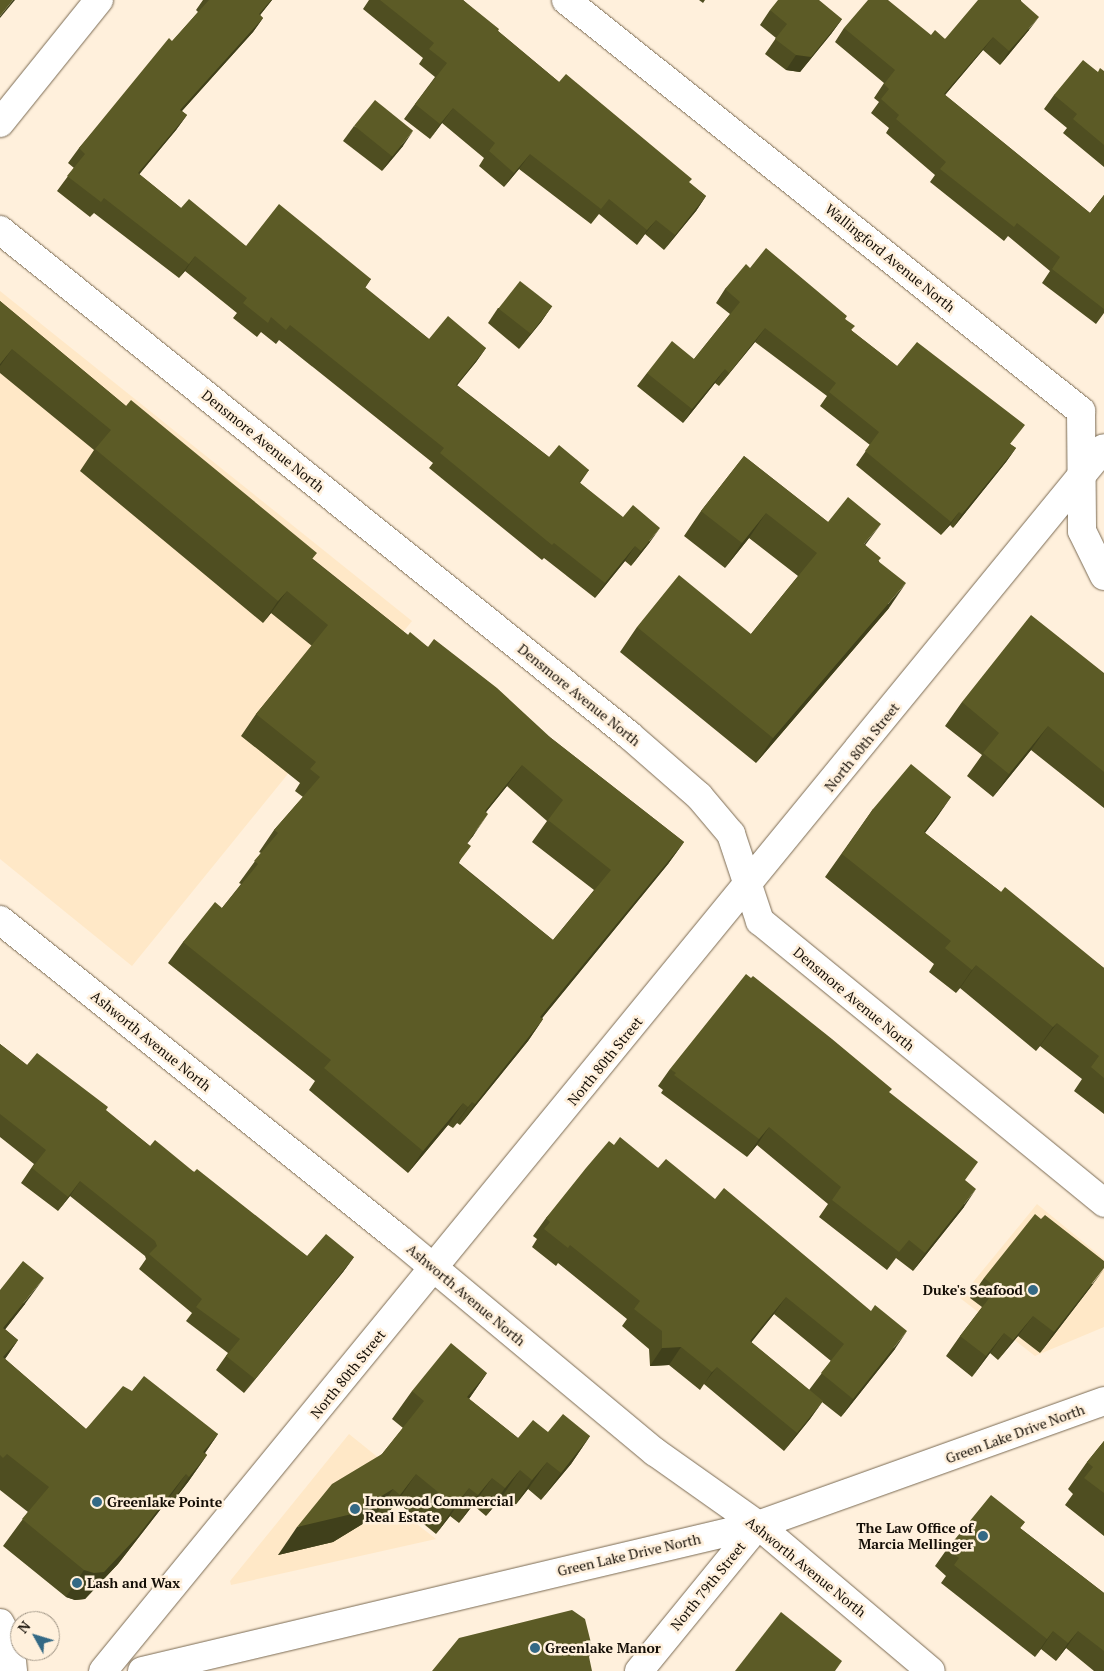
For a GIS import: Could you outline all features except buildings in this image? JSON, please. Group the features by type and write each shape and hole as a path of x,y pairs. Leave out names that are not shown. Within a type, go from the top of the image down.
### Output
{"street":[{"path":"0,123 99,0"},
{"name":"Wallingford Avenue North","path":"566,0 1081,411 1082,531 1104,576"},
{"name":"Densmore Avenue North","path":"0,230 629,735 699,796 731,834 760,921 1104,1203"},
{"name":"North 80th Street","path":"103,1671 748,886 1104,448"},
{"name":"Ashworth Avenue North","path":"0,920 434,1268 655,1452 758,1525 931,1671"},
{"name":"Green Lake Drive North","path":"142,1671 758,1525 1104,1401"},
{"name":"North 79th Street","path":"639,1671 758,1525"},
{"path":"0,1623 10,1642 13,1671"}],"shaded area":[{"path":"0,291 412,621 132,966 0,859"},
{"path":"1037,1204 1104,1259 1104,1327 1035,1356 960,1298"},
{"path":"349,1434 411,1484 394,1506 436,1539 231,1585 230,1581"}],"place":[{"name":"Duke's Seafood","path":"1033,1290"},
{"name":"Greenlake Pointe","path":"97,1502"},
{"name":"Ironwood Commercial Real Estate","path":"355,1509"},
{"name":"The Law Office of Marcia Mellinger","path":"983,1536"},
{"name":"Lash and Wax","path":"77,1583"},
{"name":"Greenlake Manor","path":"535,1648"}]}
